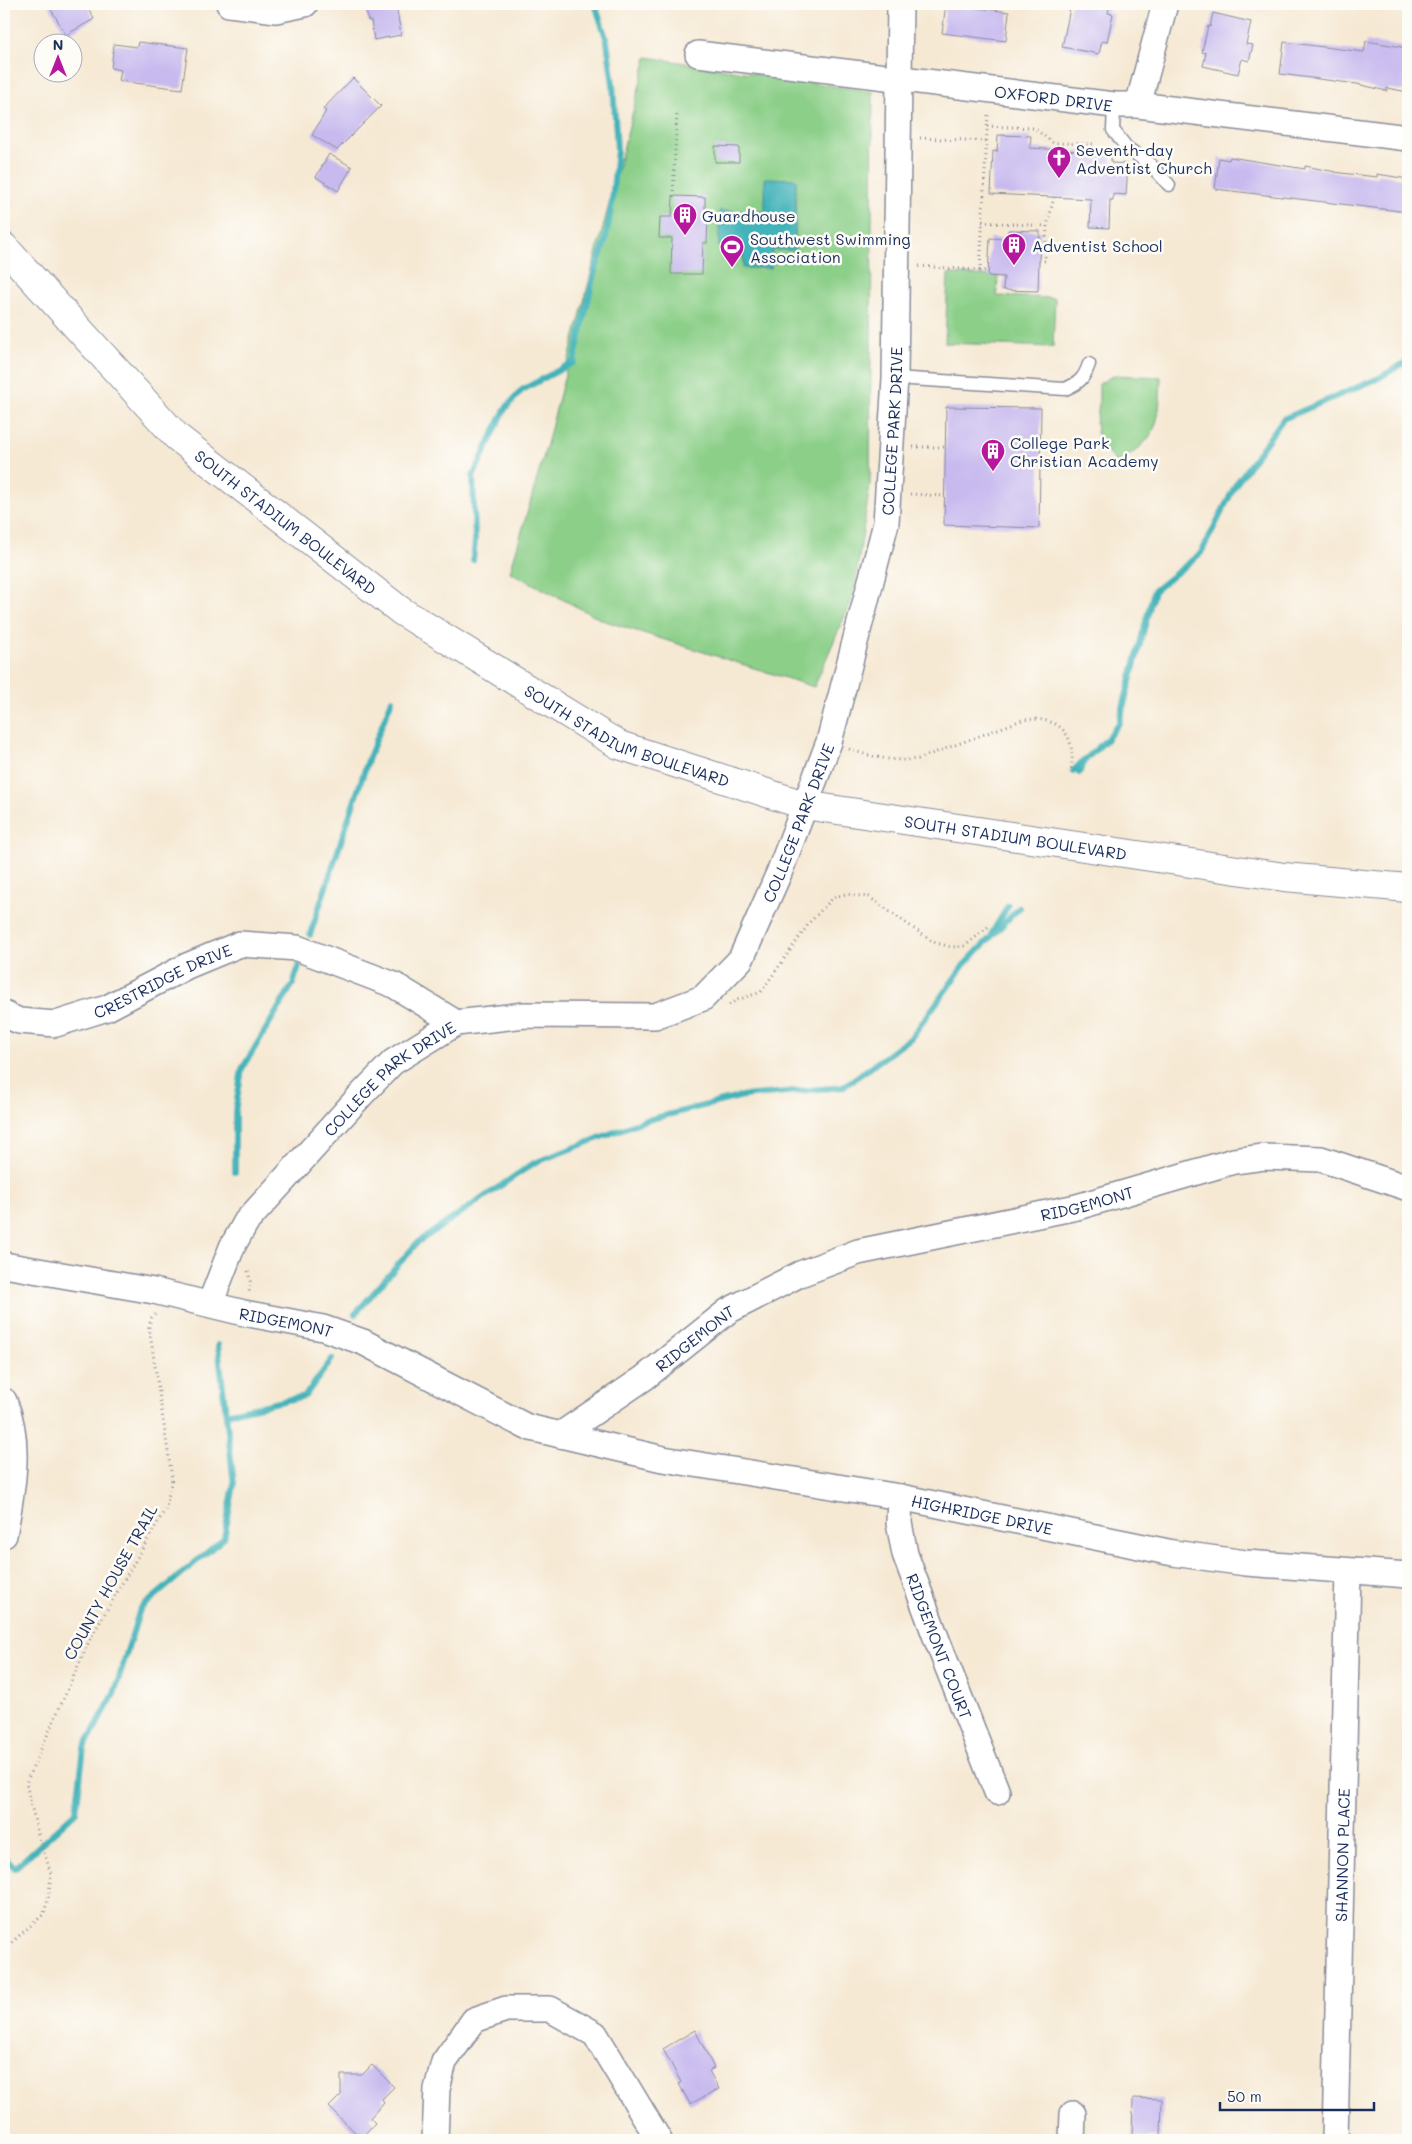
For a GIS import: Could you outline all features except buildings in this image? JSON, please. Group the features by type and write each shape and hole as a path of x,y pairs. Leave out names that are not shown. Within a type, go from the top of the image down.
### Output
{"main road":[{"name":"SOUTH STADIUM BOULEVARD","path":"4,247 177,437 401,611 618,745 804,805 1284,877 1408,888"}],"street":[{"path":"229,4 276,10 305,4"},
{"name":"COLLEGE PARK DRIVE","path":"210,1304 232,1247 252,1215 360,1096 394,1062 456,1023 525,1015 655,1016 703,998 741,960 779,873 829,742 886,523 895,378 900,4"},
{"path":"1126,105 1165,4"},
{"name":"OXFORD DRIVE","path":"698,54 989,90 1408,138"},
{"name":"CRESTRIDGE DRIVE","path":"4,1014 18,1021 56,1024 107,1008 187,966 240,944 297,948 394,985 456,1023"},
{"name":"RIDGEMONT","path":"4,1265 134,1288 244,1313 323,1328 363,1342 527,1427 560,1435 644,1378 728,1311 800,1274 858,1252 1077,1207 1234,1160 1264,1157 1320,1159 1408,1188"},
{"path":"4,1401 10,1416 14,1448 10,1504 4,1535"},
{"name":"HIGHRIDGE DRIVE","path":"560,1435 663,1459 900,1497 1173,1553 1246,1563 1408,1575"},
{"name":"RIDGEMONT COURT","path":"900,1497 899,1523 906,1554 937,1640 997,1792"},
{"name":"SHANNON PLACE","path":"1335,2140 1348,1570"},
{"path":"435,2140 436,2089 444,2062 474,2020 506,2009 550,2009 595,2034 659,2140"},
{"path":"1072,2140 1073,2114"}],"lane":[{"path":"1126,105 1113,130 1127,148 1150,164 1168,185"},
{"path":"895,378 1065,389 1084,379 1089,364"}],"path":[{"path":"980,270 989,90"},
{"path":"673,196 677,111"},
{"path":"987,126 1034,128 1053,143 1096,144"},
{"path":"912,138 986,141"},
{"path":"1039,260 1045,261 1047,226 1054,197"},
{"path":"982,222 1047,226"},
{"path":"1015,224 1015,230"},
{"path":"915,266 989,271"},
{"path":"907,446 945,447"},
{"path":"910,494 944,496"},
{"path":"829,742 870,756 902,761 918,759 1022,720 1048,719 1062,728 1070,741 1073,756 1071,770"},
{"path":"722,1010 737,1000 761,992 810,922 834,897 846,894 869,897 933,942 951,947 965,946 989,926"},
{"path":"248,1268 250,1284"},
{"name":"COUNTY HOUSE TRAIL","path":"4,1949 44,1914 51,1874 38,1834 26,1783 90,1639 166,1508 172,1478 149,1327 151,1318 156,1314"}],"green space":[{"name":"Southwest Swimming Association","path":"647,57 873,92 870,485 853,597 814,687 602,620 510,572 547,444"},
{"path":"948,274 998,276 997,296 1055,298 1053,347 945,343"},
{"path":"1114,375 1161,377 1158,418 1154,428 1142,445 1117,463 1098,441 1096,424 1099,384"}],"water":[{"path":"765,178 796,179 795,250 772,250 771,268 743,268 743,248 719,248 719,211 765,212"}],"waterway":[{"path":"473,560 475,541 473,476 505,409 522,390 574,362 594,274 605,242 611,210 617,150 613,84 607,41 595,4"},
{"path":"1079,773 1086,759 1106,740 1119,723 1154,591 1201,553 1236,484 1283,419 1377,379 1408,361"},
{"path":"310,935 368,760 392,700"},
{"path":"1073,771 1083,761"},
{"path":"992,933 1008,906"},
{"path":"355,1314 418,1242 534,1163 643,1121 743,1096 843,1087 911,1038 964,965 1019,908"},
{"path":"235,1172 235,1112 242,1069 293,984 299,966"},
{"path":"218,1345 226,1414"},
{"path":"4,1857 15,1868 76,1812 84,1748 114,1694 140,1609 224,1538 234,1485 226,1414 305,1396 332,1359"}],"place":[{"name":"Seventh-day Adventist Church","path":"1059,179"},
{"name":"Guardhouse","path":"685,236"},
{"name":"Adventist School","path":"1014,266"},
{"name":"Southwest Swimming Association","path":"732,268"},
{"name":"College Park Christian Academy","path":"993,472"}]}
